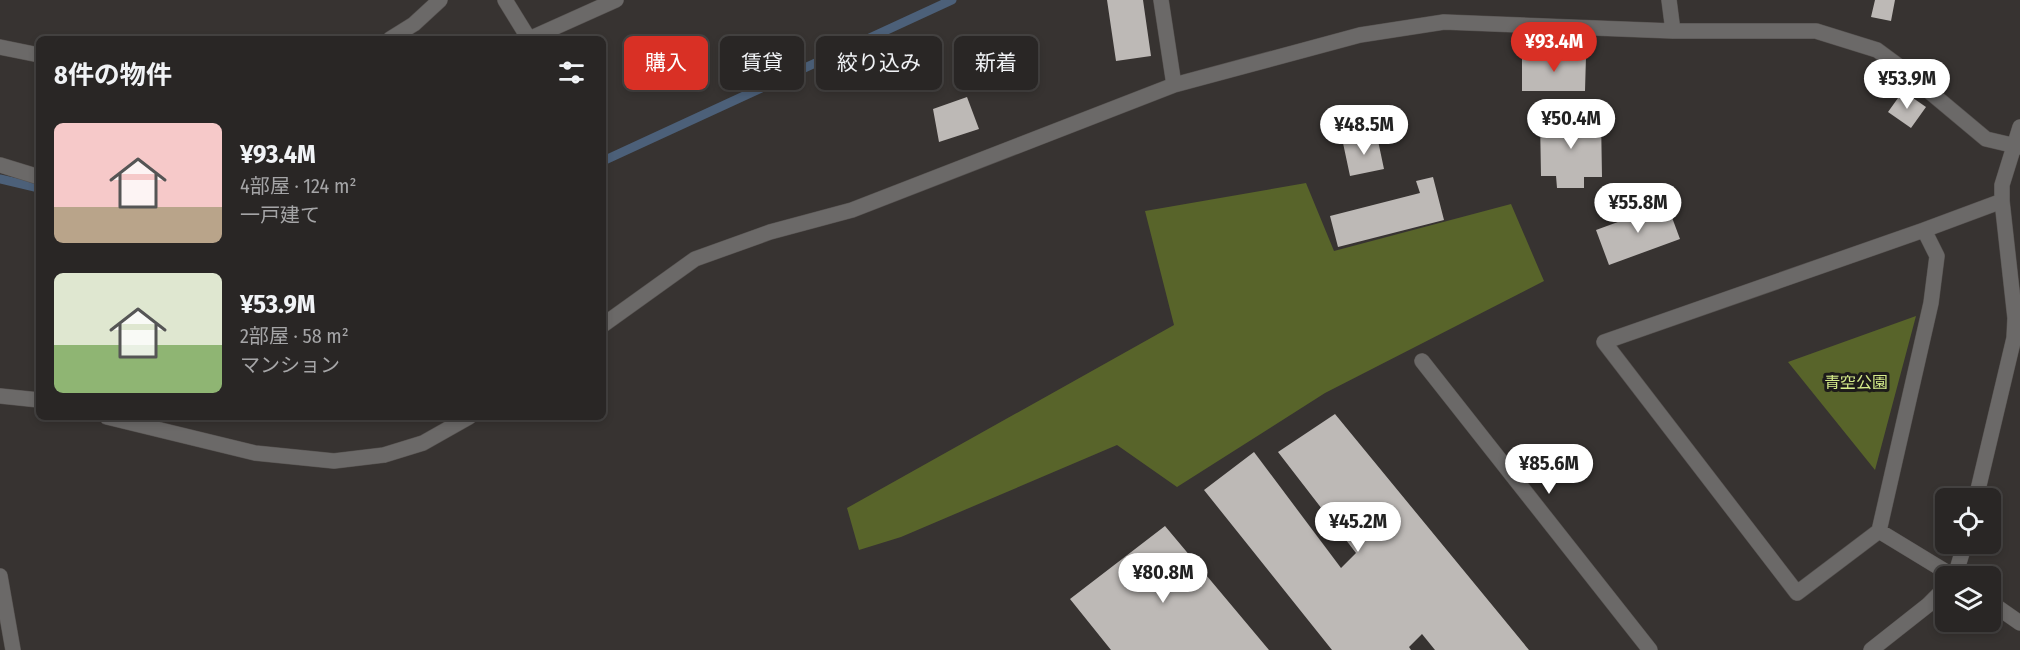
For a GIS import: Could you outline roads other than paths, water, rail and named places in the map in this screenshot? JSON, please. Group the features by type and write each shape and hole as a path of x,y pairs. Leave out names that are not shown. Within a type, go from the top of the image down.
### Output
{"street":[{"path":"395,36 414,24 440,0"},
{"path":"505,0 527,36"},
{"path":"536,36 616,0"},
{"path":"1161,0 1174,85"},
{"path":"1669,0 1673,31"},
{"path":"606,323 695,259 770,232 852,210 1174,85 1360,35 1444,22 1673,31 1816,31 1877,50 1986,139 2017,147"},
{"path":"0,47 36,54"},
{"path":"1978,488 2014,338 2015,318 2002,184 2017,147 2020,127"},
{"path":"0,165 36,176"},
{"path":"1924,230 1936,256 1931,303 1879,531 1797,593 1604,342 2002,201"},
{"path":"1422,361 1650,650"},
{"path":"0,396 36,400"},
{"path":"119,420 255,453 334,461 384,455 423,443 464,420"},
{"path":"1879,531 1937,566"},
{"path":"0,576 13,650"},
{"path":"1871,650 1935,597"},
{"path":"2001,610 2020,623"}],"waterway":[{"path":"606,160 952,0"},
{"path":"0,179 36,187"}],"park label":[{"name":"青空公園","path":"1856,382"}]}
